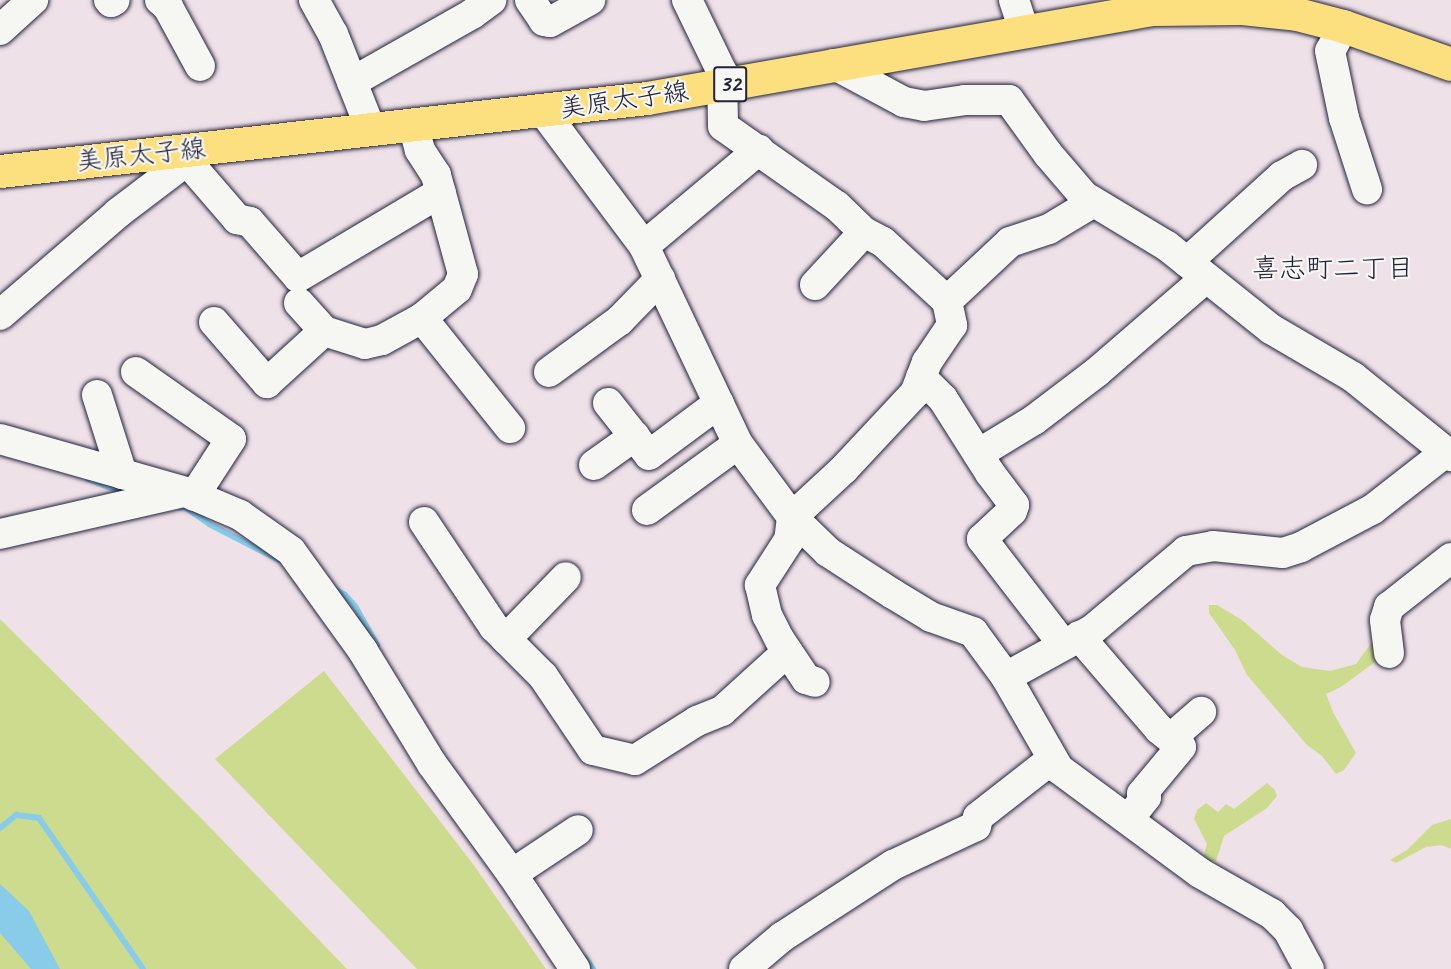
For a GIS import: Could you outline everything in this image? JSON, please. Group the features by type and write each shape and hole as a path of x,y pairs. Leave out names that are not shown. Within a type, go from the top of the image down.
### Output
{"main road":[{"name":"美原太子線","path":"0,171 195,155 371,129 647,98 1152,9 1258,4 1323,20 1451,64"}],"street":[{"path":"2,25 33,0"},
{"path":"110,0 111,2 115,0"},
{"path":"160,0 168,7 200,66"},
{"path":"314,0 333,34 371,129"},
{"path":"352,82 472,14 490,0"},
{"path":"530,0 544,21 550,22 590,0"},
{"path":"687,0 722,72 723,126 837,206 864,232 883,242 947,301 952,325 927,362 915,393 844,469 792,517 789,540 760,585 767,615 787,652 806,679 815,682"},
{"path":"1014,0 1024,31"},
{"path":"1343,27 1330,51 1344,118 1366,189"},
{"path":"833,64 904,102 924,106 965,100 1009,100 1048,154 1084,196 1197,270 1271,329 1353,377 1448,454 1373,509 1301,547 1283,553 1214,546 1186,551 1092,630 1006,676"},
{"path":"543,111 644,246 738,444 792,517 828,552 893,594 931,617 973,632 1006,676 1051,760 1059,770 1200,873 1272,914 1288,930 1308,969"},
{"path":"299,303 324,331 365,344 382,340 422,318 458,289 463,274 441,192 436,175 420,150 412,125"},
{"path":"644,246 759,150"},
{"path":"0,315 118,213 195,155 237,219 250,222 298,277 441,192"},
{"path":"978,454 1034,420 1097,372 1197,270 1282,176 1302,165"},
{"path":"947,301 1010,242 1049,229 1094,202"},
{"path":"815,285 864,232"},
{"path":"549,372 619,321 660,279"},
{"path":"422,318 510,428"},
{"path":"214,322 267,383 324,331"},
{"path":"0,534 190,494 231,439 136,372"},
{"path":"921,377 943,399 1014,505 1011,511 982,539 1071,640 1159,729 1181,747 1142,794 1146,797 1129,819"},
{"path":"97,395 122,474"},
{"path":"608,403 649,455 719,403"},
{"path":"594,465 635,436"},
{"path":"0,439 190,494 249,521 291,551 363,651 432,764 519,869 575,969"},
{"path":"647,510 664,483 738,444"},
{"path":"424,522 494,627 543,676 593,750 634,760 697,721 722,711 787,652"},
{"path":"1389,653 1385,620 1389,607 1451,558"},
{"path":"506,639 566,577"},
{"path":"1172,738 1200,712"},
{"path":"744,969 782,937 893,865 976,826 978,817 1051,760"},
{"path":"519,869 578,830"}],"green space":[{"path":"1209,605 1217,605 1242,620 1282,655 1302,667 1330,671 1356,664 1375,638 1379,659 1341,687 1326,694 1334,714 1356,753 1344,770 1336,774 1322,756 1307,745 1247,675 1235,650 1209,613"},
{"path":"0,619 201,818 347,969 0,969"},
{"path":"324,671 473,864 546,969 417,969 215,759"},
{"path":"1267,783 1275,790 1277,796 1267,808 1224,836 1216,861 1209,861 1204,854 1207,844 1194,819 1197,810 1206,803 1218,812 1226,804 1234,809"},
{"path":"1451,819 1451,849 1442,845 1426,847 1396,863 1390,860 1407,850 1432,825"}],"water":[{"path":"0,884 29,911 60,969 31,969 0,933"}],"waterway":[{"path":"88,479 126,494"},
{"path":"180,508 185,507 209,524 279,560"},
{"path":"333,588 345,595 355,606 377,645"},
{"path":"0,828 16,815 39,818 143,969"},
{"path":"585,958 593,969"}],"district":[{"name":"喜志町二丁目","path":"1333,269"}]}
